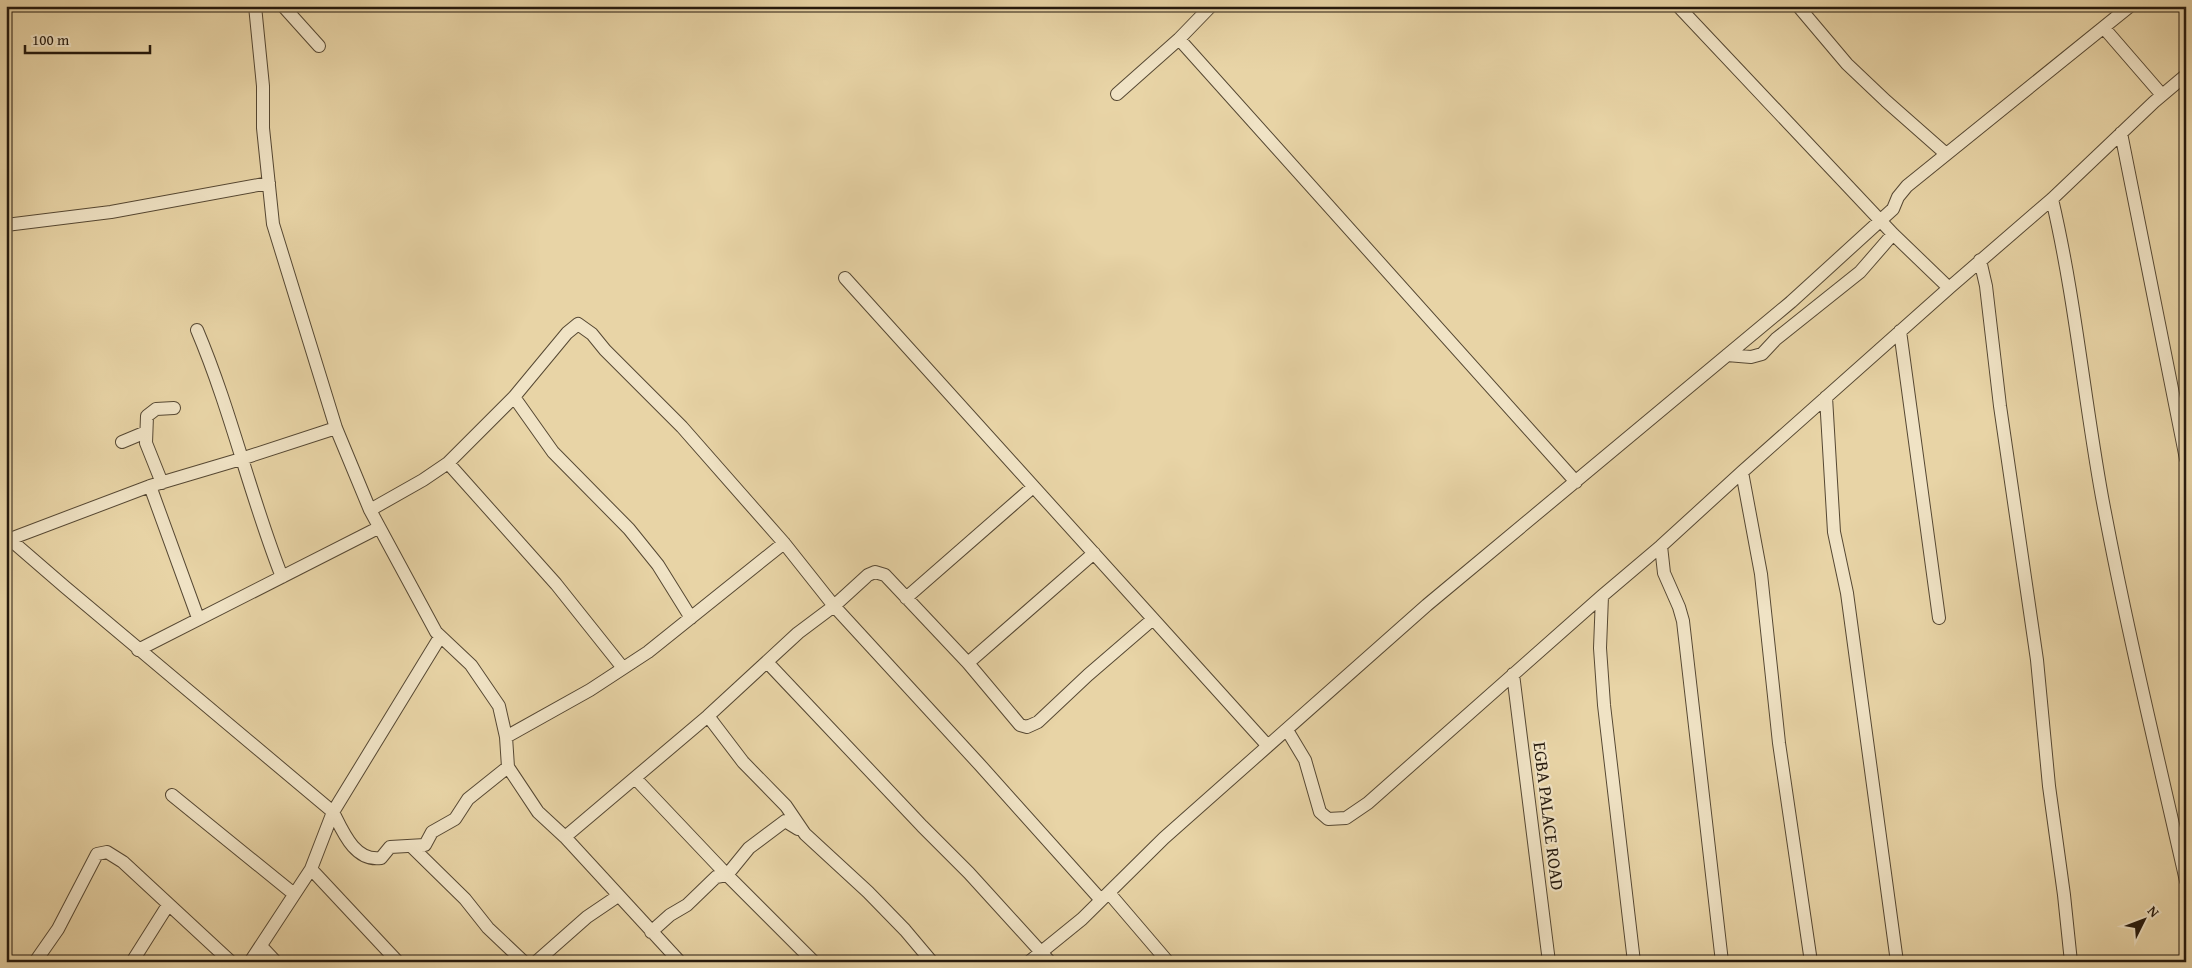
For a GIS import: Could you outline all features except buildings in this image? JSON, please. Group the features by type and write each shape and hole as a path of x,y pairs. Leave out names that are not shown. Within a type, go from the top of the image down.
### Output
{"street":[{"path":"255,6 263,86 263,128 276,236 336,428 378,528 440,637 471,666 499,706 506,737 508,766 538,812 565,837 680,962"},
{"path":"283,6 319,46"},
{"path":"1117,94 1179,39 1211,6"},
{"path":"1678,6 1882,220 1893,234 1949,288"},
{"path":"1798,6 1847,64 1945,153"},
{"path":"1029,962 1045,957 1164,838 1427,605 1791,302 1882,220 1893,209 1898,197 1907,186 1945,153 2130,6"},
{"path":"2104,28 2162,95"},
{"path":"1179,39 1576,482"},
{"path":"1287,730 1305,760 1320,812 1328,819 1346,818 1368,803 1661,546 1980,260 2052,199 2162,95 2186,75"},
{"path":"2121,134 2186,459"},
{"path":"6,225 111,212 269,183"},
{"path":"2052,199 2065,255 2102,498 2163,785 2186,881"},
{"path":"1728,355 1752,357 1762,354 1776,339 1860,272 1893,234"},
{"path":"1980,260 1986,286 2000,406 2037,660 2049,786 2071,962"},
{"path":"845,278 1267,745"},
{"path":"370,510 423,480 448,463 514,397 567,333 578,324 592,334 605,350 682,427 784,543 834,606 980,765 1168,962"},
{"path":"197,330 215,373 262,526 282,577"},
{"path":"1900,331 1939,618"},
{"path":"514,397 553,452 629,529 658,565 691,618"},
{"path":"1826,397 1834,532 1847,593 1897,962"},
{"path":"174,408 156,409 147,416 146,443 156,484 198,618"},
{"path":"336,428 241,460 156,484 8,538 138,650 333,812 349,842 360,854 371,860 381,858 390,847 425,845 432,832 455,819 468,799 508,766"},
{"path":"122,442 146,432"},
{"path":"448,463 556,584 623,668"},
{"path":"1742,472 1761,574 1779,743 1811,962"},
{"path":"906,598 1033,487"},
{"path":"138,650 378,528"},
{"path":"506,737 590,690 648,652 784,543"},
{"path":"1661,546 1664,573 1683,621 1722,962"},
{"path":"968,663 1094,553"},
{"path":"565,837 708,716 798,633 834,606 868,575 875,572 884,576 906,598 968,663 1020,725 1027,727 1038,722 1088,675 1153,619"},
{"path":"1602,596 1600,648 1604,705 1634,962"},
{"path":"250,962 311,869 333,812 440,637"},
{"path":"767,662 968,873 1045,957"},
{"name":"EGBA PALACE ROAD","path":"1513,674 1549,962"},
{"path":"708,716 743,762 786,806 805,834 868,892 905,930 932,962"},
{"path":"635,778 727,875 814,962"},
{"path":"172,795 294,894"},
{"path":"651,932 670,915 687,905 716,878 727,875 749,848 785,821 794,824 890,920"},
{"path":"412,847 465,900 488,928 524,962"},
{"path":"35,962 58,929 97,854 107,852 123,862 230,962"},
{"path":"311,869 398,962"},
{"path":"536,962 581,922 618,896"},
{"path":"132,962 168,905"},
{"path":"261,946 276,962"}]}
